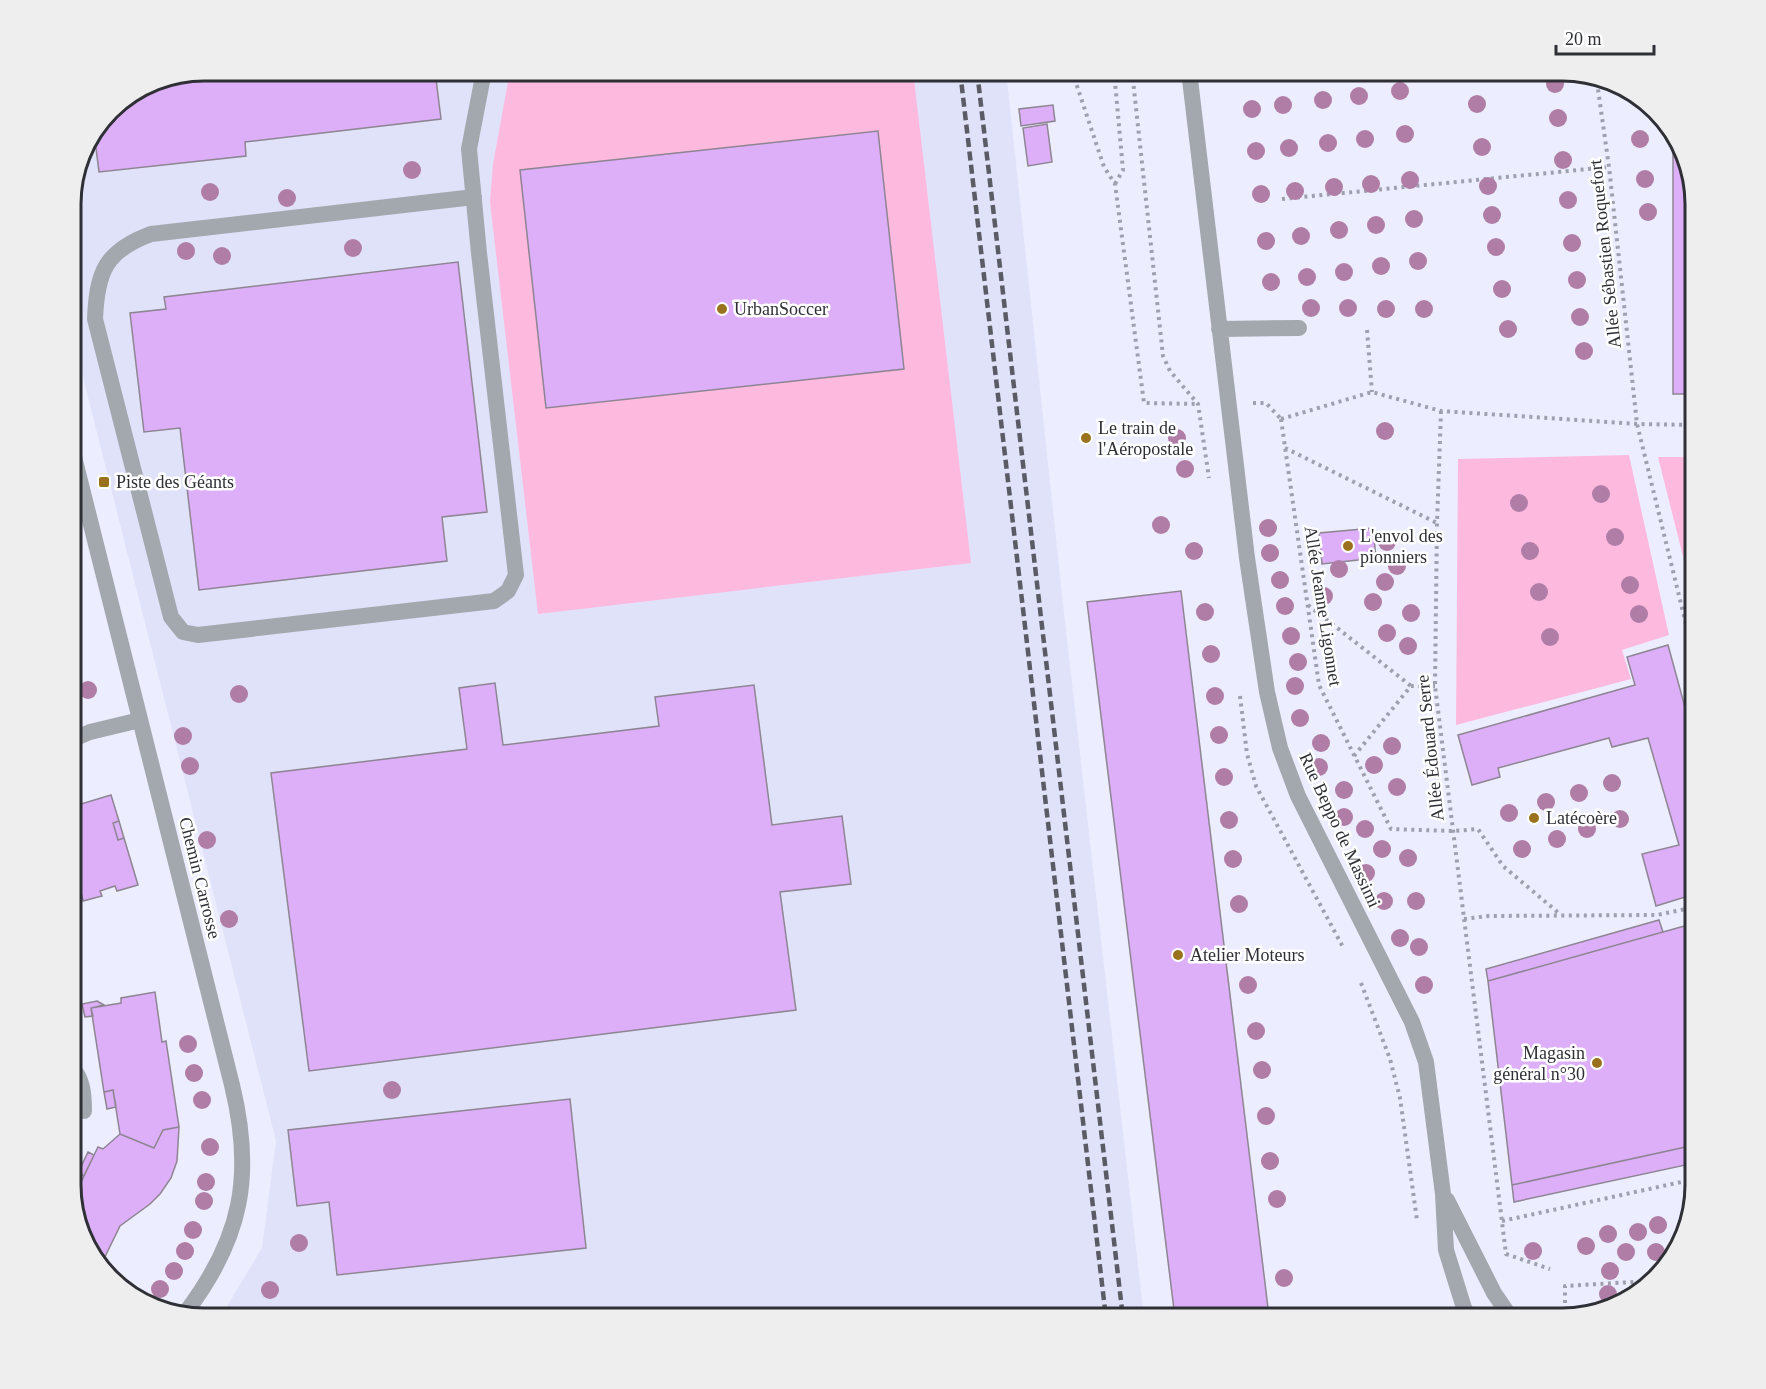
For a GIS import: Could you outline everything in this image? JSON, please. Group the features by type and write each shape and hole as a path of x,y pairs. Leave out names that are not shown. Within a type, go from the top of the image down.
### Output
{"street":[{"path":"474,197 151,234 131,241 114,255 102,271 96,292 95,319 171,617 183,632 198,635 494,601 508,591 516,575 469,149 482,81"},
{"name":"Rue Beppo de Massimi","path":"1191,81 1247,558 1267,692 1280,748 1298,796 1412,1022 1426,1062 1443,1194 1446,1250 1464,1308"},
{"path":"1219,329 1299,328"},
{"name":"Chemin Carrosse","path":"81,486 232,1085 243,1143 243,1173 239,1202 231,1231 204,1288 190,1307"},
{"path":"81,736 140,720"},
{"path":"81,1085 84,1093 84,1111"},
{"name":"Rue Beppo de Massimi","path":"1443,1194 1494,1293 1504,1308"}],"path":[{"path":"1076,81 1104,167 1115,184 1144,403 1206,404"},
{"path":"1115,81 1123,170 1115,184"},
{"name":"Allée Sébastien Roquefort","path":"1598,87 1609,167 1637,424 1685,620"},
{"path":"1282,199 1609,167"},
{"path":"1367,330 1372,392"},
{"path":"1247,404 1266,403 1281,419 1372,392 1441,411 1637,424 1685,425"},
{"name":"Allée Édouard Serre","path":"1441,411 1435,686 1506,1254 1550,1269"},
{"name":"Allée Jeanne Ligonnet","path":"1281,419 1319,686 1390,829 1453,831"},
{"path":"1285,448 1437,523"},
{"path":"1307,604 1411,686 1435,686"},
{"path":"1354,756 1411,686"},
{"path":"1453,831 1478,829 1503,866 1561,915"},
{"path":"1464,919 1488,916 1657,915 1685,909"},
{"path":"1502,1221 1685,1181"},
{"path":"1566,1308 1565,1286 1638,1282"}],"shaded area":[{"path":"196,81 1007,81 1063,604 1143,1308 226,1308 262,1248 276,1141 81,370 81,196 85,172 97,142 123,111 142,97 180,83"},
{"name":"UrbanSoccer","path":"508,81 914,81 971,563 538,614 490,202 493,164"},
{"path":"1629,455 1669,635 1622,650 1631,679 1456,725 1458,459"},
{"path":"1658,457 1685,457 1685,564"}],"building":[{"path":"196,81 436,81 441,119 245,142 246,156 99,172 96,145 106,129 123,111 142,97 180,83"},
{"path":"1053,105 1055,121 1021,126 1019,109"},
{"path":"1047,124 1052,162 1028,166 1023,128"},
{"path":"878,131 904,369 546,408 520,170"},
{"path":"1673,152 1683,180 1685,204 1685,394 1673,394"},
{"path":"458,262 487,512 442,517 447,561 199,590 180,428 144,432 130,313 166,309 164,297"},
{"path":"1373,528 1376,558 1322,564 1319,533"},
{"name":"Atelier Moteurs","path":"1181,591 1268,1308 1174,1308 1087,602"},
{"path":"1668,645 1685,707 1685,897 1656,906 1642,854 1679,845 1648,738 1612,747 1609,738 1498,768 1500,777 1472,785 1458,735 1635,685 1627,657"},
{"path":"495,683 503,745 659,726 655,697 754,685 772,825 842,816 851,884 780,892 796,1010 309,1071 271,773 467,749 459,688"},
{"path":"111,795 119,821 113,823 118,840 124,838 138,885 117,891 115,886 100,891 102,896 83,901 81,896 81,804"},
{"path":"119,821 124,838 118,840 113,823"},
{"path":"1659,920 1663,932 1488,981 1486,969"},
{"name":"Magasin général n°30","path":"1685,926 1685,1147 1512,1185 1488,981"},
{"path":"155,992 162,1042 166,1041 179,1127 163,1130 154,1148 120,1134 113,1090 104,1092 91,1008 121,1003 121,998"},
{"path":"97,1001 104,1005 91,1008 93,1016 85,1017 82,1004"},
{"path":"113,1090 116,1107 107,1109 104,1092"},
{"path":"570,1099 586,1248 337,1275 329,1202 297,1206 288,1130"},
{"path":"179,1127 177,1161 171,1178 150,1204 120,1226 104,1258 90,1232 83,1209 81,1182 98,1147 103,1149 120,1134 154,1148 163,1130"},
{"path":"1685,1147 1685,1165 1514,1202 1512,1185"},
{"path":"88,1152 94,1155 84,1176 81,1174 81,1167"}],"railway":[{"path":"961,81 1105,1308"},
{"path":"978,81 1122,1308"}],"place":[{"name":"UrbanSoccer","path":"722,309"},
{"name":"Le train de l'Aéropostale","path":"1086,438"},
{"name":"Piste des Géants","path":"104,482"},
{"name":"L'envol des pionniers","path":"1348,546"},
{"name":"Latécoère","path":"1534,818"},
{"name":"Atelier Moteurs","path":"1178,955"},
{"name":"Magasin général n°30","path":"1597,1063"}]}
